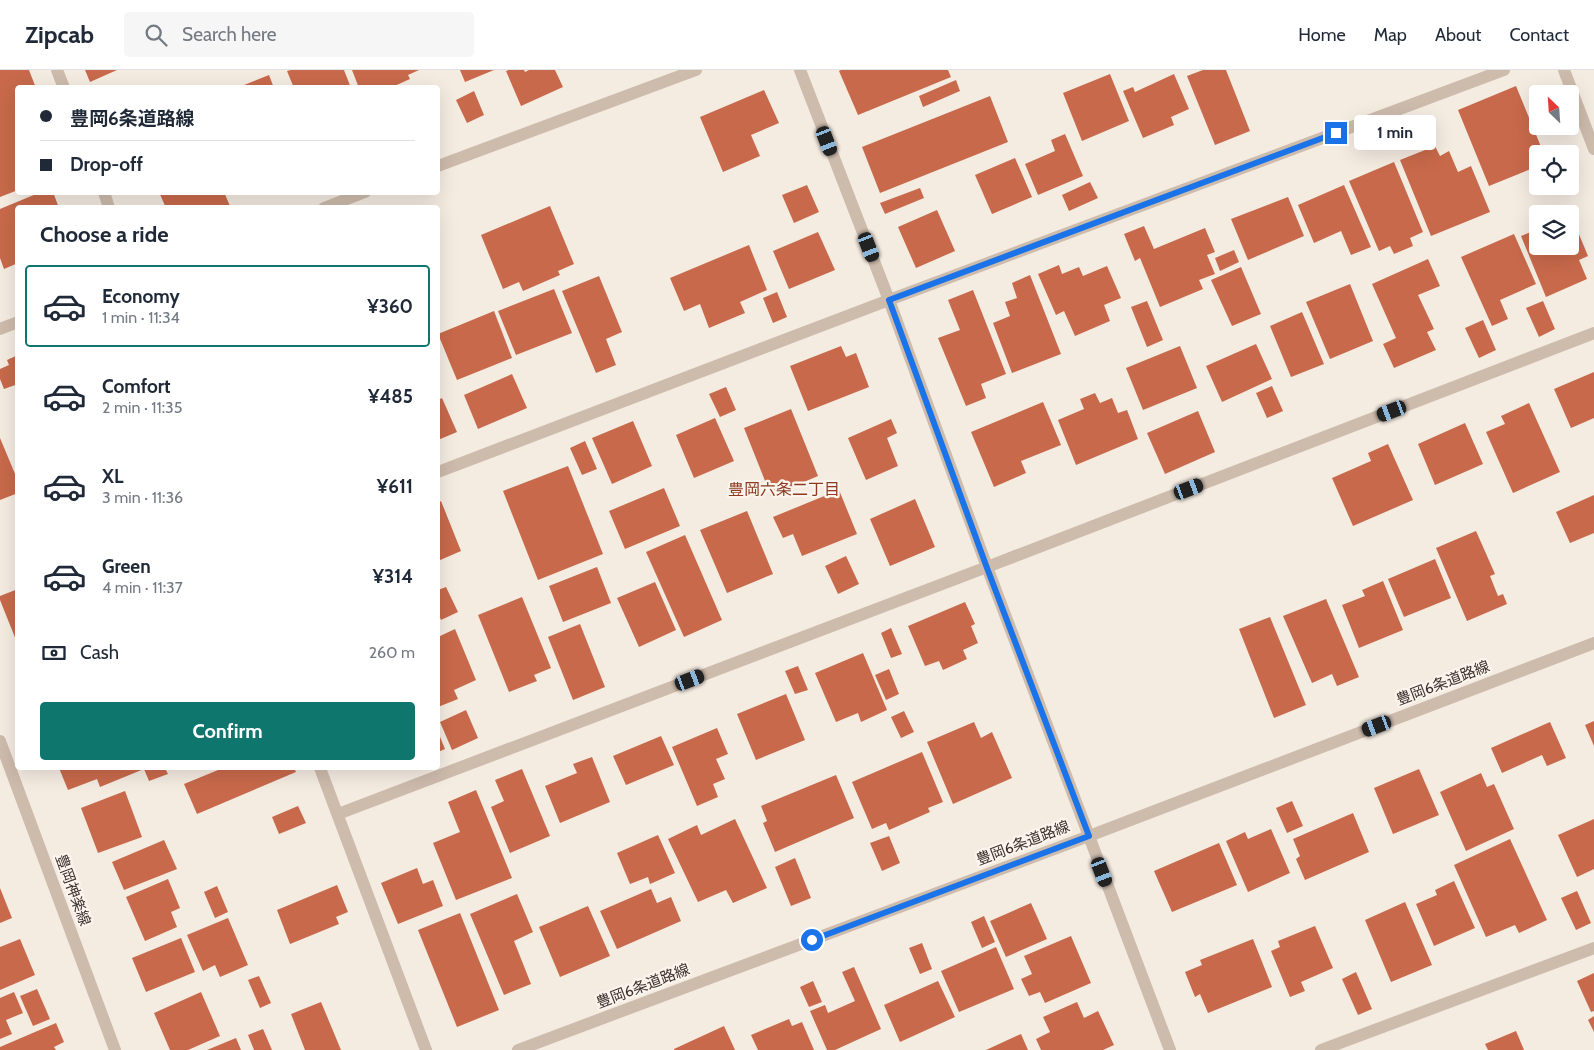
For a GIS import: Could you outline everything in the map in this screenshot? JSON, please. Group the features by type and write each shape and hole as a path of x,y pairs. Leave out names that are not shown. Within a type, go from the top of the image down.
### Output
{"street":[{"path":"57,70 63,85"},
{"path":"440,165 696,70"},
{"path":"800,70 889,300 987,568 1170,1050"},
{"path":"440,471 889,300 1504,70"},
{"path":"1564,70 1594,149"},
{"path":"332,205 357,195"},
{"path":"0,329 15,323"},
{"path":"338,814 987,568 1594,333"},
{"name":"豊岡6条道路線","path":"518,1050 1089,836 1594,643"},
{"name":"豊岡神楽線","path":"0,741 115,1050"},
{"path":"321,770 426,1050"},
{"path":"1321,1050 1594,948"}],"building":[{"path":"0,70 29,70 35,85 15,85 15,191 0,197"},
{"path":"85,70 117,70 90,82"},
{"path":"344,70 350,85 293,85 287,71"},
{"path":"352,70 419,70 408,75 410,79 397,85 358,85"},
{"path":"460,70 494,70 465,82"},
{"path":"524,70 525,72 529,70 555,70 563,87 521,106 506,71"},
{"path":"948,70 951,77 858,115 839,71"},
{"path":"1203,70 1226,70 1250,131 1215,145 1187,76"},
{"path":"1110,74 1129,121 1082,141 1063,93"},
{"path":"1174,74 1189,109 1171,117 1174,125 1143,138 1123,91 1133,87 1135,92"},
{"path":"269,75 273,85 244,85"},
{"path":"956,80 960,91 923,107 919,96"},
{"path":"1516,86 1529,118 1529,135 1536,135 1540,145 1529,145 1529,170 1489,186 1458,110"},
{"path":"764,90 779,123 751,135 760,156 723,172 700,117"},
{"path":"474,91 484,115 467,123 456,100"},
{"path":"990,96 1008,142 880,193 862,147"},
{"path":"1065,134 1083,176 1038,195 1025,164 1055,151 1051,140"},
{"path":"1435,146 1440,156 1449,151 1458,172 1471,166 1490,212 1431,236 1400,160"},
{"path":"1015,158 1032,197 992,214 975,175"},
{"path":"1394,162 1423,232 1410,238 1413,246 1394,254 1390,246 1379,251 1349,181"},
{"path":"1090,182 1098,198 1069,211 1062,195"},
{"path":"807,185 819,212 794,223 782,195"},
{"path":"1344,185 1371,247 1351,255 1341,231 1314,243 1298,205"},
{"path":"920,188 924,198 885,214 880,203"},
{"path":"34,195 54,195 58,205 15,205 15,264 4,269 0,258 0,209"},
{"path":"160,195 225,195 230,205 165,205"},
{"path":"1288,197 1304,236 1248,260 1231,219"},
{"path":"550,206 574,264 558,271 560,275 523,291 519,282 503,289 481,235"},
{"path":"937,210 955,251 916,268 898,227"},
{"path":"1144,226 1154,249 1205,228 1215,252 1207,255 1215,274 1199,280 1203,289 1160,307 1140,258 1135,261 1124,234"},
{"path":"818,232 835,270 789,289 773,251"},
{"path":"1529,233 1529,255 1579,255 1579,234 1588,256 1579,260 1587,279 1546,297 1521,236"},
{"path":"1514,234 1536,284 1500,300 1508,319 1492,326 1461,257"},
{"path":"749,245 767,290 740,302 745,313 709,328 700,304 684,311 670,278"},
{"path":"1234,250 1239,262 1220,271 1215,258"},
{"path":"1428,259 1440,286 1418,295 1434,329 1427,332 1436,350 1394,368 1383,344 1396,338 1372,284"},
{"path":"1059,265 1062,274 1079,267 1083,276 1107,266 1121,298 1104,305 1110,321 1075,336 1064,311 1056,315 1038,274"},
{"path":"1241,267 1261,314 1232,326 1211,280"},
{"path":"1030,275 1061,354 1012,373 993,323 1010,316 1005,302 1017,298 1012,283"},
{"path":"599,276 622,332 606,339 616,365 596,373 562,291"},
{"path":"1350,284 1373,341 1330,359 1306,302"},
{"path":"554,289 572,333 516,355 498,311"},
{"path":"973,290 1006,374 981,384 986,398 966,406 938,338 960,330 948,300"},
{"path":"777,292 787,317 773,323 763,298"},
{"path":"1147,301 1163,340 1147,347 1131,307"},
{"path":"1543,301 1555,329 1539,337 1526,308"},
{"path":"494,311 512,358 457,380 440,339 440,333"},
{"path":"1302,312 1324,364 1291,377 1270,326"},
{"path":"1483,320 1496,350 1479,358 1465,328"},
{"path":"1256,344 1272,379 1222,402 1206,366"},
{"path":"841,346 846,357 856,353 869,387 808,411 790,366"},
{"path":"1180,346 1197,388 1143,410 1126,368"},
{"path":"15,356 15,385 4,389 0,379 0,369 9,365 7,360"},
{"path":"1594,372 1594,418 1571,428 1554,389"},
{"path":"512,374 527,408 478,429 464,395"},
{"path":"1272,386 1283,411 1267,418 1256,393"},
{"path":"726,387 736,410 720,417 709,394"},
{"path":"1095,393 1100,403 1112,398 1118,413 1127,410 1138,439 1076,465 1058,420 1084,409 1080,399"},
{"path":"442,398 457,432 440,439 440,399"},
{"path":"1043,402 1061,445 1021,461 1026,473 994,487 971,432"},
{"path":"1529,403 1560,472 1513,493 1486,432 1505,424 1501,416"},
{"path":"791,409 818,476 771,496 744,428"},
{"path":"1198,411 1215,452 1165,474 1147,433"},
{"path":"715,418 734,461 694,478 676,435"},
{"path":"891,419 897,433 887,438 898,466 866,480 848,438"},
{"path":"633,421 652,466 612,484 592,438"},
{"path":"1465,423 1483,464 1435,485 1418,444"},
{"path":"0,438 15,474 15,494 0,500"},
{"path":"585,441 597,469 582,475 570,448"},
{"path":"1388,444 1413,500 1353,526 1332,478 1371,461 1368,453"},
{"path":"568,466 603,554 538,580 503,491"},
{"path":"664,488 680,526 625,549 609,511"},
{"path":"839,490 857,534 802,556 793,534 783,538 773,517"},
{"path":"1594,495 1594,533 1570,543 1556,512"},
{"path":"915,499 935,547 890,566 870,519"},
{"path":"440,502 461,551 440,560"},
{"path":"747,511 773,574 727,593 700,530"},
{"path":"1476,531 1495,574 1490,576 1498,596 1503,594 1507,604 1467,621 1436,548"},
{"path":"685,535 722,620 684,637 646,552"},
{"path":"846,556 859,584 838,594 825,566"},
{"path":"1435,559 1451,598 1404,617 1388,579"},
{"path":"597,567 611,603 563,622 549,586"},
{"path":"1383,581 1403,630 1359,648 1342,605 1365,596 1362,590"},
{"path":"655,582 676,630 639,647 617,598"},
{"path":"446,587 458,612 441,620 440,618 440,589"},
{"path":"15,590 15,638 0,600 0,596"},
{"path":"522,597 551,668 534,675 537,681 509,692 478,615"},
{"path":"1326,599 1359,677 1337,686 1332,674 1312,683 1283,616"},
{"path":"965,602 975,624 971,626 978,643 963,650 967,659 943,670 939,661 925,666 908,626"},
{"path":"1270,617 1306,705 1274,718 1239,629"},
{"path":"580,624 605,687 573,700 548,637"},
{"path":"891,628 902,654 891,658 881,633"},
{"path":"455,629 476,680 454,690 458,699 440,706 440,636"},
{"path":"863,653 887,710 861,722 858,713 836,722 815,673"},
{"path":"798,666 808,690 795,694 785,671"},
{"path":"889,669 899,694 886,700 875,675"},
{"path":"786,694 805,740 756,760 737,714"},
{"path":"466,710 478,738 452,750 440,722"},
{"path":"904,711 914,732 901,738 891,717"},
{"path":"1594,721 1594,746 1585,725"},
{"path":"974,722 981,738 992,732 1012,778 953,804 927,742"},
{"path":"1550,722 1566,758 1547,766 1542,755 1502,773 1491,748"},
{"path":"717,728 728,754 716,759 725,779 713,784 718,797 697,806 672,747"},
{"path":"661,736 674,765 626,785 613,756"},
{"path":"440,737 445,749 440,751"},
{"path":"922,752 943,802 928,808 930,812 889,830 886,823 872,829 852,782"},
{"path":"592,757 610,802 560,823 545,786 577,773 573,764"},
{"path":"522,769 550,836 510,853 491,807 504,801 495,780"},
{"path":"1419,769 1439,815 1393,834 1374,788"},
{"path":"60,770 142,770 100,787 97,779 68,790"},
{"path":"144,770 166,770 168,774 149,781"},
{"path":"218,770 295,770 296,772 197,814 184,784"},
{"path":"1481,773 1487,787 1494,784 1514,829 1466,851 1440,792"},
{"path":"836,775 854,818 775,852 763,823 767,821 761,806"},
{"path":"476,790 512,878 456,900 433,843 460,832 448,802"},
{"path":"125,791 142,837 98,853 81,808"},
{"path":"1292,801 1303,826 1287,833 1276,808"},
{"path":"298,806 306,823 279,834 272,817"},
{"path":"1353,813 1369,852 1305,880 1296,859 1300,856 1293,839"},
{"path":"735,819 767,888 733,903 726,890 698,902 668,839 697,825 701,835"},
{"path":"1594,819 1594,869 1577,877 1558,835"},
{"path":"1271,829 1290,873 1248,892 1226,841 1245,832 1248,839"},
{"path":"658,835 675,873 650,884 648,877 630,884 617,853"},
{"path":"889,836 900,863 882,871 870,843"},
{"path":"1510,839 1547,920 1519,933 1515,925 1486,937 1454,865"},
{"path":"164,840 177,869 124,890 112,862"},
{"path":"1219,843 1237,885 1172,912 1154,871"},
{"path":"795,858 811,898 791,906 775,867"},
{"path":"417,868 423,884 433,880 443,906 398,924 381,883"},
{"path":"168,879 180,908 171,912 177,927 145,941 126,897"},
{"path":"1454,881 1475,928 1434,946 1416,904 1437,895 1435,890"},
{"path":"337,885 348,912 336,917 339,924 290,944 277,910"},
{"path":"217,886 228,912 215,918 204,892"},
{"path":"0,888 12,918 0,923"},
{"path":"651,889 657,903 671,897 681,921 617,949 600,911"},
{"path":"1577,891 1591,923 1576,930 1561,898"},
{"path":"517,894 533,932 514,941 531,984 504,995 470,914"},
{"path":"1405,902 1432,965 1391,982 1365,920"},
{"path":"1031,903 1047,939 1006,957 990,921"},
{"path":"588,906 610,956 560,977 539,927"},
{"path":"460,913 499,1010 457,1027 418,930"},
{"path":"984,916 995,942 982,948 971,922"},
{"path":"228,918 248,965 220,977 215,965 203,971 187,935"},
{"path":"1315,926 1333,968 1301,982 1305,991 1290,997 1271,951 1280,947 1278,941"},
{"path":"1071,936 1091,983 1045,1003 1040,992 1029,996 1021,979 1032,974 1024,956"},
{"path":"181,938 195,972 146,992 132,958"},
{"path":"20,939 35,975 0,990 0,947"},
{"path":"1253,939 1272,987 1208,1013 1200,994 1195,997 1185,972 1202,965 1200,960"},
{"path":"922,943 932,969 920,974 909,948"},
{"path":"996,947 1014,989 959,1012 941,971"},
{"path":"854,967 881,1029 835,1050 827,1050 810,1011 825,1005 828,1013 855,1001 842,972"},
{"path":"1356,972 1372,1009 1358,1015 1342,979"},
{"path":"1594,973 1594,1011 1591,1012 1577,981"},
{"path":"259,976 271,1003 260,1008 248,980"},
{"path":"813,981 822,1002 809,1007 800,987"},
{"path":"938,981 955,1017 900,1042 884,1005"},
{"path":"37,989 50,1019 33,1026 20,996"},
{"path":"14,992 23,1013 6,1020 12,1034 0,1039 0,998"},
{"path":"201,992 220,1036 188,1050 170,1050 154,1013"},
{"path":"321,1002 341,1050 305,1050 291,1014"},
{"path":"1077,1002 1084,1018 1098,1011 1114,1045 1103,1050 1041,1050 1036,1039 1050,1032 1043,1017"},
{"path":"1594,1016 1594,1032 1588,1020"},
{"path":"789,1019 792,1026 802,1022 814,1050 758,1050 751,1035"},
{"path":"56,1023 64,1042 54,1047 56,1050 0,1050 0,1047"},
{"path":"724,1026 735,1050 674,1050 674,1049"},
{"path":"263,1029 272,1050 254,1050 248,1035"},
{"path":"1516,1031 1524,1050 1488,1050 1485,1044"},
{"path":"1021,1034 1028,1050 986,1050"},
{"path":"236,1038 241,1050 207,1050"}],"district":[{"name":"豊岡六条二丁目","path":"784,489"}],"route":[{"path":"812,940 1089,836 987,568 889,300 1336,133"}]}
